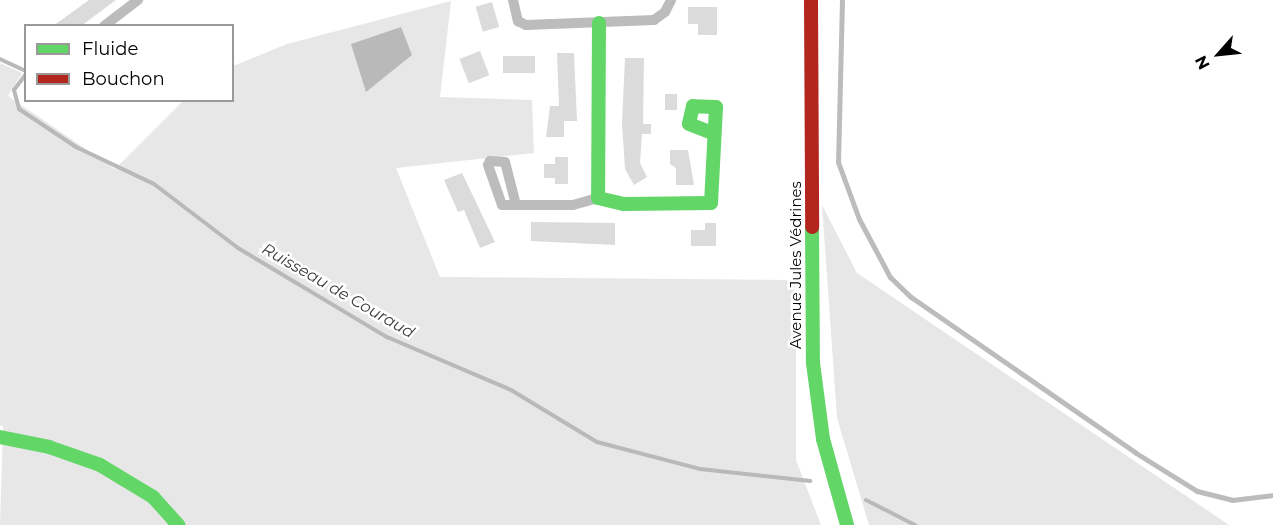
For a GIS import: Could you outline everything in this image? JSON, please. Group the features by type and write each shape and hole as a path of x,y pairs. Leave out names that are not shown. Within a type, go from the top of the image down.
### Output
{"street":[{"path":"107,24 138,0"},
{"path":"513,0 518,21 526,25 654,20 665,12 671,0"},
{"name":"Avenue Jules Védrines","path":"811,0 813,363 823,439 847,525"},
{"path":"598,198 599,23"},
{"path":"516,205 573,205 598,198 624,204 703,206 711,203 712,133"},
{"path":"0,437 49,447 100,465 153,497 178,525"}],"lane":[{"path":"842,0 838,162 859,219 890,277 911,297 1197,491 1232,500 1273,495"}],"shaded area":[{"path":"451,1 440,97 532,100 534,153 396,168 440,277 796,280 796,460 821,525 0,525 3,426 0,425 0,63 22,73 8,96 115,169 182,102 234,102 234,66 287,44"},
{"path":"401,27 412,55 366,92 351,44"},
{"path":"822,205 857,273 1229,525 869,525 837,418"}],"building":[{"path":"89,0 116,0 84,24 56,24"},
{"path":"492,2 499,27 483,32 476,7"},
{"path":"688,7 717,7 717,35 698,35 698,24 688,24"},
{"path":"480,51 489,75 469,83 459,59"},
{"path":"557,53 574,53 577,121 564,121 564,137 546,137 550,106 559,106"},
{"path":"503,56 535,56 535,73 503,73"},
{"path":"625,58 644,58 643,124 651,124 651,134 642,134 640,163 647,177 634,185 625,169 622,123"},
{"path":"665,94 677,94 677,110 665,110"},
{"path":"670,150 688,150 694,185 676,185 676,168 670,164"},
{"path":"555,157 568,157 568,184 555,184 555,178 544,178 544,164 555,164"},
{"path":"462,173 495,242 480,248 464,210 458,212 444,180"},
{"path":"531,222 615,223 615,245 531,241"},
{"path":"705,223 716,223 716,246 691,246 691,230 705,230"}],"waterway":[{"name":"Ruisseau de Couraud","path":"0,59 24,70"},
{"name":"Ruisseau de Couraud","path":"24,77 14,90 19,109 76,147 154,184 238,248 387,337 511,390 597,442 700,469 810,481"},
{"name":"Ruisseau de Couraud","path":"866,500 915,525"}],"traffic: fast":[{"path":"599,23 598,198 624,204 711,203 716,107 693,106 689,124 712,133"},
{"path":"812,227 813,363 823,439 847,525"},
{"path":"0,437 49,447 100,465 153,497 178,525"}],"traffic: jam":[{"path":"811,0 812,227"}]}
